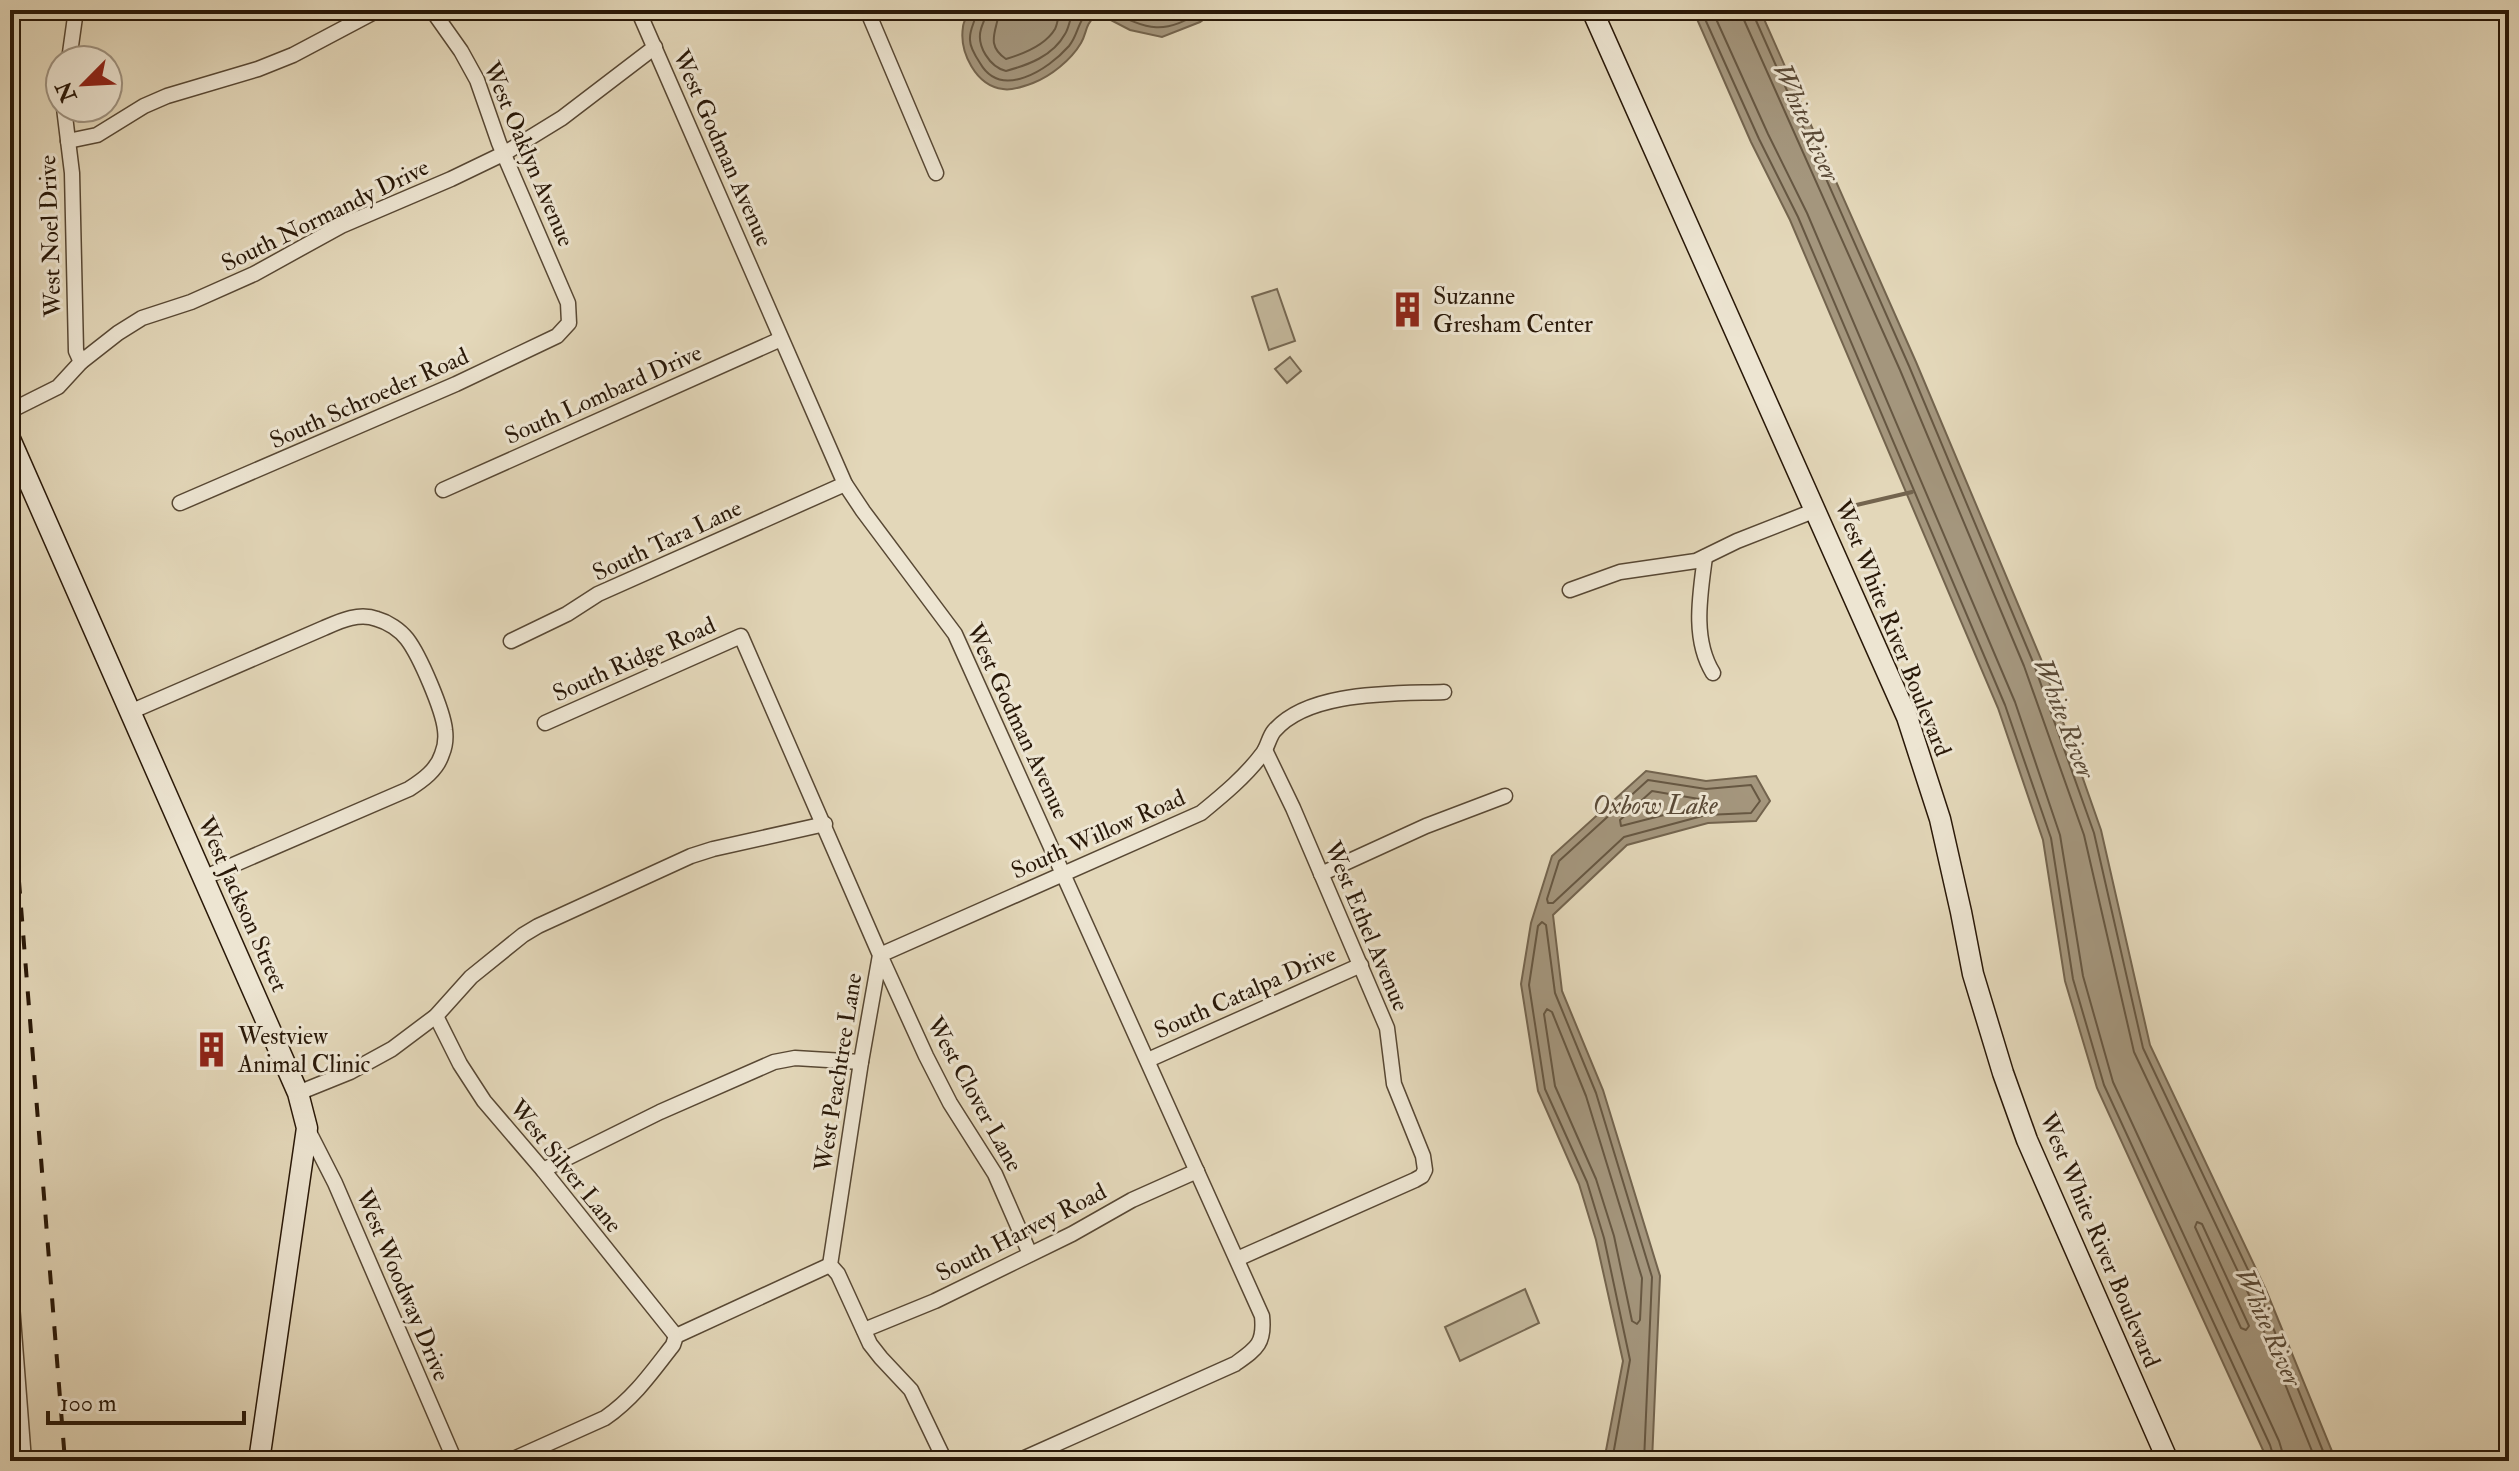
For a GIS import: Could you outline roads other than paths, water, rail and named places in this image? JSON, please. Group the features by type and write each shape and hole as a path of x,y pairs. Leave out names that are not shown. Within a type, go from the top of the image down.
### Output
{"street":[{"path":"71,44 76,10"},
{"path":"68,141 97,135 144,106 167,96 258,69 293,55 321,43 378,10"},
{"name":"West Oaklyn Avenue","path":"432,10 449,32 477,80 568,303 569,323"},
{"name":"West Godman Avenue","path":"638,10 845,484 951,626 1262,1316 1261,1338 1253,1351 1235,1364 1018,1461"},
{"path":"867,10 936,173"},
{"name":"West White River Boulevard","path":"1592,10 1907,717 1940,819 1977,988 2027,1140 2168,1461"},
{"name":"South Normandy Drive","path":"10,411 49,394 81,362 142,318 191,302 254,274 341,226 505,153 562,118 655,47"},
{"name":"West Noel Drive","path":"66,124 72,173 76,351 81,362"},
{"name":"South Schroeder Road","path":"180,503 456,384 557,336 569,323"},
{"name":"South Lombard Drive","path":"443,490 781,339"},
{"name":"West Jackson Street","path":"10,439 298,1093 307,1128 259,1461"},
{"name":"South Tara Lane","path":"511,641 567,614 598,594 845,484"},
{"path":"1570,590 1620,572 1689,563 1816,510"},
{"path":"1705,557 1700,643 1713,673"},
{"path":"130,712 349,618 370,617 386,623 408,640 428,680 445,731 441,757 429,774 409,789 203,878"},
{"name":"South Ridge Road","path":"545,723 741,636"},
{"name":"West Peachtree Lane","path":"741,636 880,955 830,1265"},
{"name":"South Willow Road","path":"880,955 1201,813 1233,786 1265,750 1273,731 1315,705 1384,694 1444,692"},
{"name":"West Ethel Avenue","path":"1237,1259 1415,1180 1425,1170 1423,1156 1394,1084 1387,1028 1265,750"},
{"path":"1321,874 1426,826 1505,796"},
{"path":"298,1093 374,1060 436,1016 471,977 497,954 538,926 691,856 825,824"},
{"name":"West Clover Lane","path":"880,955 950,1103 995,1174 1030,1254"},
{"name":"South Catalpa Drive","path":"1148,1060 1361,965"},
{"name":"West Silver Lane","path":"436,1016 460,1064 484,1101 676,1336"},
{"path":"543,1170 660,1112 774,1062 795,1058 861,1062"},
{"name":"West Woodway Drive","path":"307,1128 335,1183 455,1461"},
{"name":"South Harvey Road","path":"864,1330 935,1301 1072,1234 1132,1200 1197,1171"},
{"path":"509,1461 605,1418 618,1409 637,1391 673,1345 676,1336 830,1265 838,1274 881,1358 911,1390 945,1461"},
{"path":"10,1279 19,1453"}],"water":[{"path":"970,10 1217,10 1200,22 1162,37 1130,30 1107,18 1095,17 1077,49 1060,67 1033,83 1006,89 985,82 971,66 962,37"},
{"name":"White River","path":"1693,10 1760,10 1916,362 2041,659 2101,830 2150,1045 2266,1290 2336,1461 2268,1461 2097,1088 2065,981 2043,840 1998,708 1790,220 1751,142"},
{"name":"Oxbow Lake","path":"1646,771 1706,781 1756,776 1770,801 1756,821 1708,823 1627,845 1553,915 1562,991 1603,1090 1660,1276 1652,1461 1604,1461 1623,1361 1596,1240 1579,1184 1538,1091 1521,984 1531,923 1552,856"}],"waterway":[{"path":"1848,507 1912,492"}],"railway":[{"path":"10,768 65,1461"}],"place":[{"name":"Suzanne Gresham Center","path":"1407,310"},
{"name":"Westview Animal Clinic","path":"212,1050"}]}
